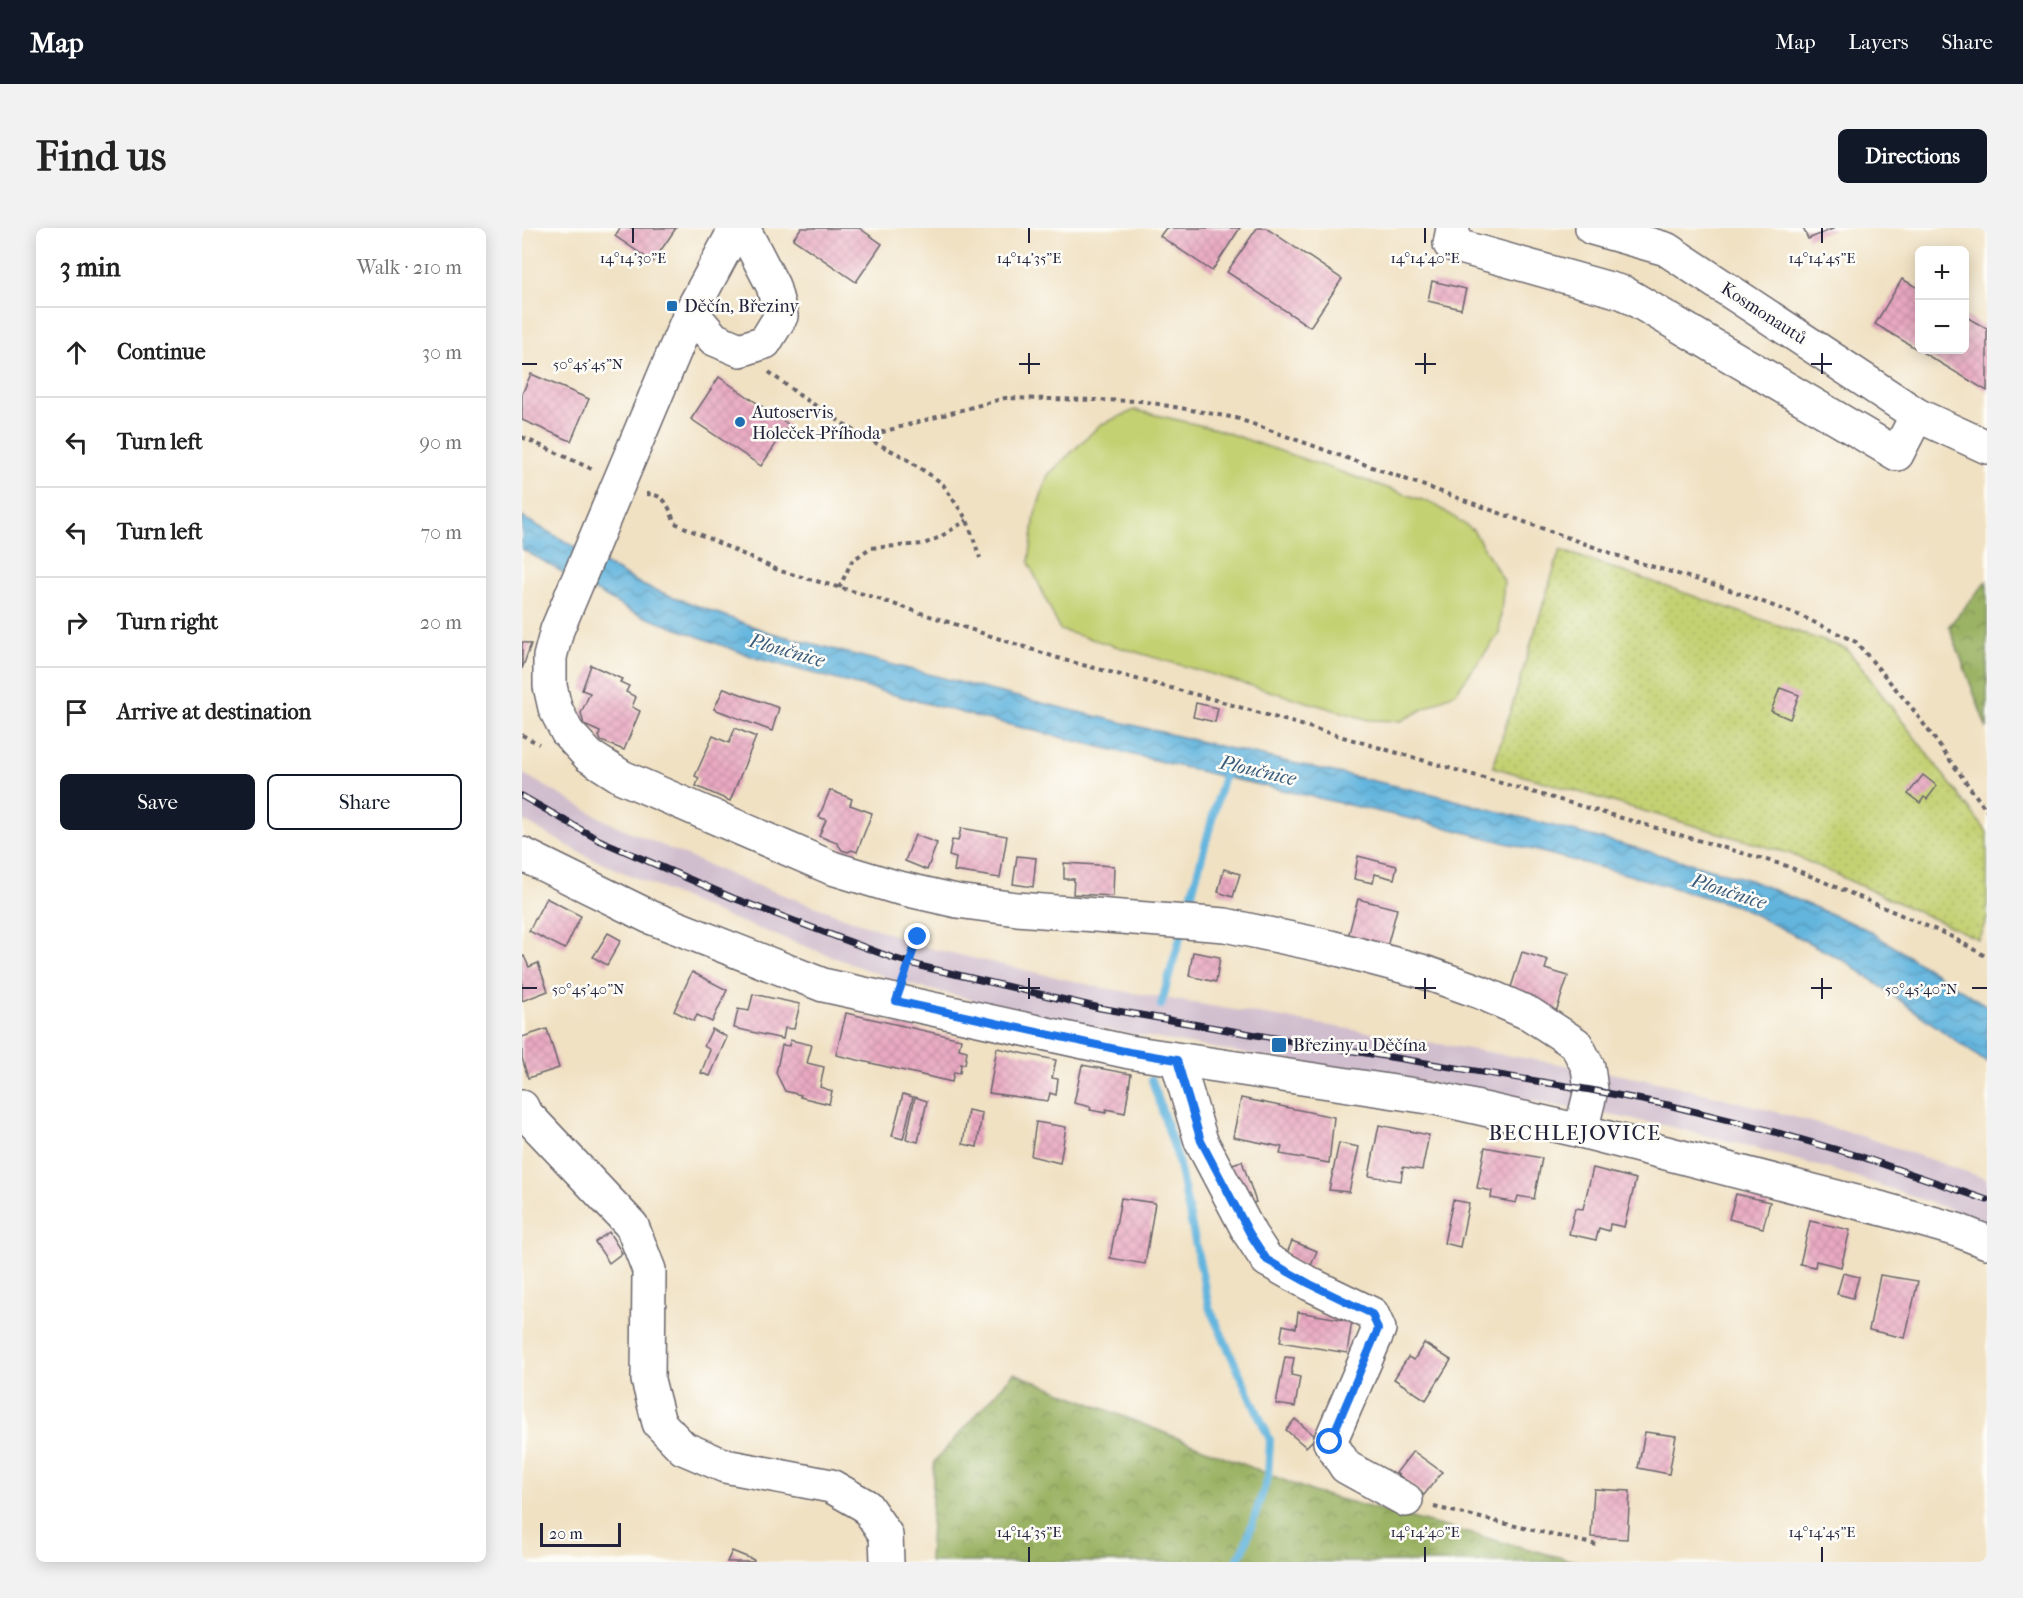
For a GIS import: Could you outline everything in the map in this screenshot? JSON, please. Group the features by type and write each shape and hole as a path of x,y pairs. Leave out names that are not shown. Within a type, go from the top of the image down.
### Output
{"street":[{"path":"736,228 691,312 557,630 550,657 550,686 555,708 567,732 589,756 622,777 832,868 895,887 957,901 1017,909 1198,921 1225,925 1330,947 1421,971 1480,993 1530,1014 1576,1044 1588,1067 1591,1090 1581,1131"},
{"path":"691,312 714,339 740,350 765,342 781,316 773,286 743,228"},
{"path":"1453,228 1450,244 1624,292 1897,454 1917,415"},
{"name":"Kosmonautů","path":"1592,228 1671,238 1917,415 1987,447"},
{"path":"522,854 650,917 823,985 1129,1052 1435,1098 1581,1131 1883,1209 1958,1230 1987,1242"},
{"path":"1177,1060 1201,1141 1250,1234 1267,1260 1372,1314 1378,1329 1330,1442 1346,1467 1406,1500"},
{"path":"522,1107 632,1226 649,1270 648,1380 659,1423 683,1448 725,1466 831,1486 866,1506 886,1535 887,1562"}],"path":[{"path":"740,350 799,395 864,437 902,456 942,483 967,520 980,558"},
{"path":"864,437 1005,398 1141,400 1236,418 1630,560 1719,586 1801,616 1856,642 1912,708 1987,811"},
{"path":"522,438 614,493 656,494 665,500 675,523 780,572 839,588 1064,660 1205,697 1786,866 1950,936 1987,957"},
{"path":"839,588 852,561 870,548 924,544 967,520"},
{"path":"895,887 914,921 918,937 896,1001"},
{"path":"1406,1500 1597,1545"}],"shaded area":[{"path":"522,773 608,822 740,879 929,948 1104,988 1595,1070 1672,1085 1762,1108 1865,1137 1987,1179 1987,1222 1853,1176 1752,1147 1663,1125 1455,1087 1096,1028 919,987 886,977 725,916 590,858 522,820"}],"green space":[{"path":"1135,410 1216,429 1434,504 1473,530 1504,581 1499,634 1456,692 1401,721 1369,720 1060,630 1029,563 1035,514 1048,475 1100,425"},
{"path":"1560,550 1847,649 1987,832 1987,919 1978,939 1791,854 1493,767"},
{"path":"1987,581 1987,729 1949,626"},
{"path":"1014,1373 1316,1493 1578,1562 929,1562 934,1462"}],"water":[{"name":"Ploučnice","path":"522,517 644,586 768,632 985,689 1231,749 1432,794 1750,880 1866,929 1987,1006 1987,1063 1848,963 1740,907 1622,873 1425,822 1224,777 978,717 759,659 632,612 522,549"}],"building":[{"path":"620,228 676,228 653,262 615,236"},
{"path":"801,228 859,228 882,244 856,282 793,239"},
{"path":"1166,228 1240,228 1212,271 1160,236"},
{"path":"1257,228 1266,228 1342,279 1310,327 1227,272"},
{"path":"1803,228 1835,228 1808,239"},
{"path":"1902,279 1915,286 1915,348 1875,324"},
{"path":"1432,281 1466,289 1461,309 1428,301"},
{"path":"1969,318 1987,329 1987,391 1925,354 1969,354"},
{"path":"531,374 589,399 571,441 522,420 522,394"},
{"name":"Autoservis Holeček-Příhoda","path":"719,377 789,425 761,466 691,419"},
{"path":"522,642 531,644 522,669"},
{"path":"591,665 622,679 620,682 629,686 626,692 636,697 632,707 640,711 624,750 601,741 600,732 584,725 581,713 590,693 582,690"},
{"path":"724,688 779,708 772,731 714,709"},
{"path":"1780,688 1799,695 1790,719 1771,711"},
{"path":"1196,703 1218,708 1215,722 1193,717"},
{"path":"735,728 756,737 730,801 696,786 699,778 695,776 713,736 729,743"},
{"path":"1923,775 1937,786 1927,799 1924,797 1920,803 1908,794"},
{"path":"830,790 852,799 850,805 872,813 857,852 842,850 837,843 819,836 826,820 819,817"},
{"path":"961,828 1007,836 1000,878 954,871 956,858 949,856 952,840 958,841"},
{"path":"915,835 937,843 927,870 905,861"},
{"path":"1017,856 1036,858 1033,887 1013,884"},
{"path":"1358,856 1397,866 1394,879 1375,874 1373,883 1354,879"},
{"path":"1064,863 1114,866 1113,896 1073,894 1074,879 1064,879"},
{"path":"1224,869 1240,874 1233,897 1218,892"},
{"path":"546,898 581,916 565,949 529,931"},
{"path":"1358,899 1397,909 1387,947 1348,937"},
{"path":"608,933 621,940 607,965 593,957"},
{"path":"1193,952 1220,957 1216,982 1189,976"},
{"path":"1522,952 1548,960 1545,969 1568,976 1556,1012 1508,997"},
{"path":"524,956 529,967 538,963 548,991 522,1001 522,957"},
{"path":"692,972 727,990 712,1022 697,1015 694,1021 674,1011"},
{"path":"753,994 800,1004 794,1029 785,1028 783,1039 734,1028 738,1009 749,1011"},
{"path":"846,1013 961,1039 959,1049 967,1051 965,1064 961,1064 960,1073 954,1072 952,1082 836,1055"},
{"path":"547,1029 559,1068 528,1078 522,1058 522,1037"},
{"path":"712,1029 727,1037 710,1076 701,1073 710,1050 704,1046"},
{"path":"790,1040 812,1045 807,1063 824,1067 820,1087 832,1091 829,1104 785,1091 776,1073 782,1045 789,1046"},
{"path":"997,1048 1056,1060 1052,1078 1058,1079 1056,1095 1050,1093 1048,1101 989,1093"},
{"path":"1082,1065 1131,1074 1125,1113 1106,1109 1106,1113 1090,1110 1091,1107 1074,1103"},
{"path":"903,1094 913,1097 903,1139 892,1136"},
{"path":"915,1097 927,1101 918,1142 906,1139"},
{"path":"1241,1098 1334,1117 1329,1163 1280,1154 1282,1147 1233,1137"},
{"path":"968,1110 982,1113 977,1147 963,1144"},
{"path":"1036,1122 1066,1127 1060,1163 1031,1156"},
{"path":"1379,1125 1429,1135 1422,1170 1403,1167 1401,1181 1369,1176"},
{"path":"1339,1143 1359,1147 1349,1192 1329,1190"},
{"path":"1485,1147 1542,1158 1534,1199 1518,1196 1516,1203 1491,1198 1492,1191 1477,1188"},
{"path":"1242,1161 1256,1202 1243,1207 1229,1165"},
{"path":"1593,1168 1636,1179 1624,1227 1610,1224 1609,1231 1599,1228 1596,1240 1569,1234 1575,1208 1583,1209"},
{"path":"1736,1194 1770,1202 1763,1228 1729,1219"},
{"path":"1121,1198 1155,1203 1145,1264 1110,1258"},
{"path":"1453,1200 1469,1203 1460,1247 1444,1243"},
{"path":"1810,1221 1850,1230 1841,1267 1816,1261 1815,1267 1800,1264"},
{"path":"609,1232 622,1253 609,1263 595,1242"},
{"path":"1292,1241 1317,1251 1310,1268 1285,1258"},
{"path":"1843,1273 1859,1277 1853,1298 1837,1294"},
{"path":"1880,1275 1918,1281 1905,1338 1869,1330"},
{"path":"1298,1312 1352,1321 1347,1353 1280,1342 1283,1325 1296,1328"},
{"path":"1424,1343 1451,1360 1426,1400 1394,1379 1408,1357 1414,1360"},
{"path":"1285,1357 1294,1358 1291,1375 1300,1377 1295,1407 1276,1404"},
{"path":"1295,1419 1316,1437 1306,1447 1286,1430"},
{"path":"1645,1432 1676,1436 1669,1474 1638,1468"},
{"path":"1413,1451 1442,1472 1424,1495 1396,1473"},
{"path":"1594,1489 1630,1491 1627,1539 1591,1537"},
{"path":"732,1551 754,1560 753,1562 727,1562"}],"waterway":[{"name":"Ploučnice","path":"1186,915 1226,768"},
{"path":"1161,1005 1183,927"},
{"path":"1152,1080 1177,1156 1209,1307 1270,1440 1268,1477 1244,1548 1236,1562"}],"railway":[{"path":"522,796 599,840 733,898 893,958 924,967 1100,1008 1591,1090 1668,1105 1859,1156 1987,1200"}],"place":[{"name":"Děčín, Březiny","path":"672,306"},
{"name":"Autoservis Holeček-Příhoda","path":"740,422"},
{"name":"Březiny u Děčína","path":"1279,1045"}],"district":[{"name":"BECHLEJOVICE","path":"1575,1133"}],"route":[{"path":"918,937 896,1001 1129,1052 1177,1060 1201,1141 1250,1234 1267,1260 1372,1314 1378,1329 1330,1442"}]}
